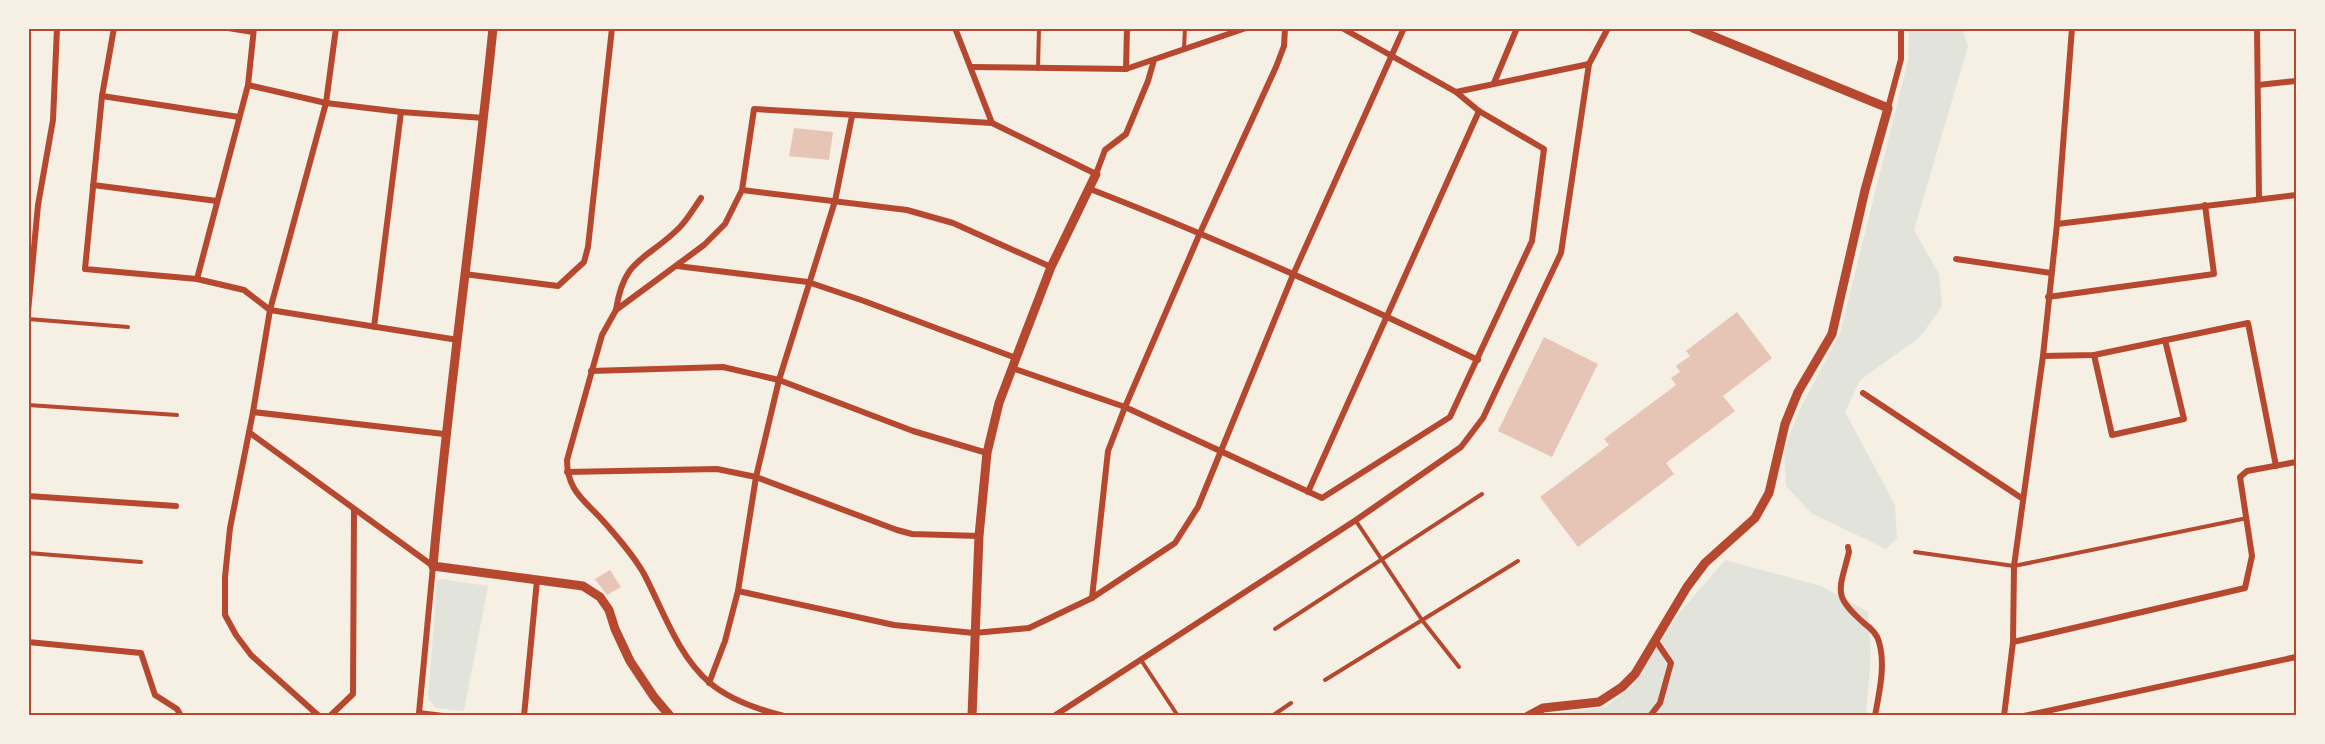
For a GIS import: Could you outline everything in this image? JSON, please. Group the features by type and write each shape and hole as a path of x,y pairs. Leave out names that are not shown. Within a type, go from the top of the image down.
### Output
{"street":[{"path":"28,312 38,205 53,120 57,28"},
{"path":"114,28 102,96 85,269 197,279 244,290 270,310 458,340"},
{"path":"197,279 248,85 253,30 228,28"},
{"path":"319,716 251,655 236,635 225,615 225,577 230,528 254,412 270,310 326,103 336,28"},
{"path":"443,716 419,713 444,434 458,340 493,28"},
{"path":"464,274 558,286 584,262 588,247 612,28"},
{"path":"955,28 992,123"},
{"path":"1126,69 1127,28"},
{"path":"971,67 1126,69 1246,28"},
{"path":"1092,598 1108,451 1200,233 1276,67 1284,46 1285,28"},
{"path":"1012,368 1125,407 1322,498 1450,417 1532,241 1544,149 1479,111 1456,92 1342,28"},
{"path":"738,591 894,625 974,633 1029,628 1092,598 1175,543 1198,507 1293,275 1404,28"},
{"path":"1494,83 1517,28"},
{"path":"1054,716 1356,520 1461,447 1483,418 1561,253 1589,64 1608,28"},
{"path":"1693,28 1888,108"},
{"path":"1528,716 1544,708 1599,702 1622,687 1635,674 1686,587 1705,563 1755,518 1768,493 1785,423 1798,392 1832,334 1865,190 1901,59 1901,28"},
{"path":"2004,716 2013,642 2014,566 2043,356 2057,224 2072,28"},
{"path":"2257,28 2259,198"},
{"path":"972,716 979,536 987,453 999,403 1052,267 1090,189 1105,150 1125,134 1148,81 1154,60"},
{"path":"1456,92 1589,64"},
{"path":"2258,84 2296,81"},
{"path":"248,85 326,103 401,112 484,118"},
{"path":"102,96 239,117"},
{"path":"616,310 704,245 725,224 742,190 754,109 992,123 1096,174"},
{"path":"1308,492 1479,111"},
{"path":"374,327 401,112"},
{"path":"709,682 724,641 738,591 756,477 779,380 835,201 852,116"},
{"path":"93,184 217,201"},
{"path":"1090,189 1200,233 1478,360"},
{"path":"742,190 907,210 953,223 1052,267"},
{"path":"2057,224 2296,195"},
{"path":"701,198 679,228 629,269 619,288 616,310 602,335 591,371 567,460 567,472 574,491 609,528 643,571 681,646 695,667 709,682 723,692 784,716"},
{"path":"28,204 38,205"},
{"path":"2048,297 2214,274 2205,205"},
{"path":"1956,259 2051,273"},
{"path":"676,266 808,282 1016,358"},
{"path":"2043,356 2094,355 2248,323 2276,466"},
{"path":"2094,355 2112,435 2184,419 2165,340"},
{"path":"591,371 723,368 779,380 913,431 987,453"},
{"path":"1863,393 2023,499"},
{"path":"254,412 444,434"},
{"path":"250,433 433,566 584,586 600,597 609,610 630,661 670,716"},
{"path":"2013,642 2245,588 2252,556 2240,477 2247,471 2296,462"},
{"path":"567,472 717,469 756,477 912,534 979,536"},
{"path":"28,496 176,506"},
{"path":"330,716 353,694 354,510"},
{"path":"1848,547 1849,552 1839,590 1840,597 1847,609 1875,632 1879,641 1881,681 1875,716"},
{"path":"524,716 537,580"},
{"path":"1650,716 1660,703 1671,663 1656,641"},
{"path":"28,642 141,653 155,695 177,709 181,716"},
{"path":"2024,716 2296,657"}],"lane":[{"path":"1038,69 1039,28"},
{"path":"1184,48 1185,28"},
{"path":"28,318 128,327"},
{"path":"28,405 177,415"},
{"path":"1275,629 1383,561 1482,494"},
{"path":"1915,552 2014,566 2247,518"},
{"path":"1356,520 1422,620 1459,667"},
{"path":"28,553 141,562"},
{"path":"1324,680 1518,561"},
{"path":"1141,659 1178,716"},
{"path":"1272,716 1291,703"}],"shaded area":[{"path":"1909,29 1962,29 1968,46 1914,230 1939,274 1942,306 1920,337 1860,380 1845,412 1895,505 1897,538 1886,549 1811,513 1786,486 1784,449 1799,411 1840,333 1908,60"},
{"path":"1725,560 1821,586 1868,612 1871,656 1866,715 1548,716 1554,713 1606,707 1633,686 1676,617"},
{"path":"441,579 488,586 464,711 436,708 428,699 437,581"}],"building":[{"path":"794,128 833,132 829,160 789,156"},
{"path":"1737,312 1772,358 1723,396 1735,411 1666,463 1674,474 1578,547 1540,497 1609,445 1604,439 1676,385 1671,378 1680,372 1676,366 1690,356 1686,351"},
{"path":"1544,337 1598,364 1552,457 1498,431"},
{"path":"610,570 621,587 607,595 595,579"}]}
